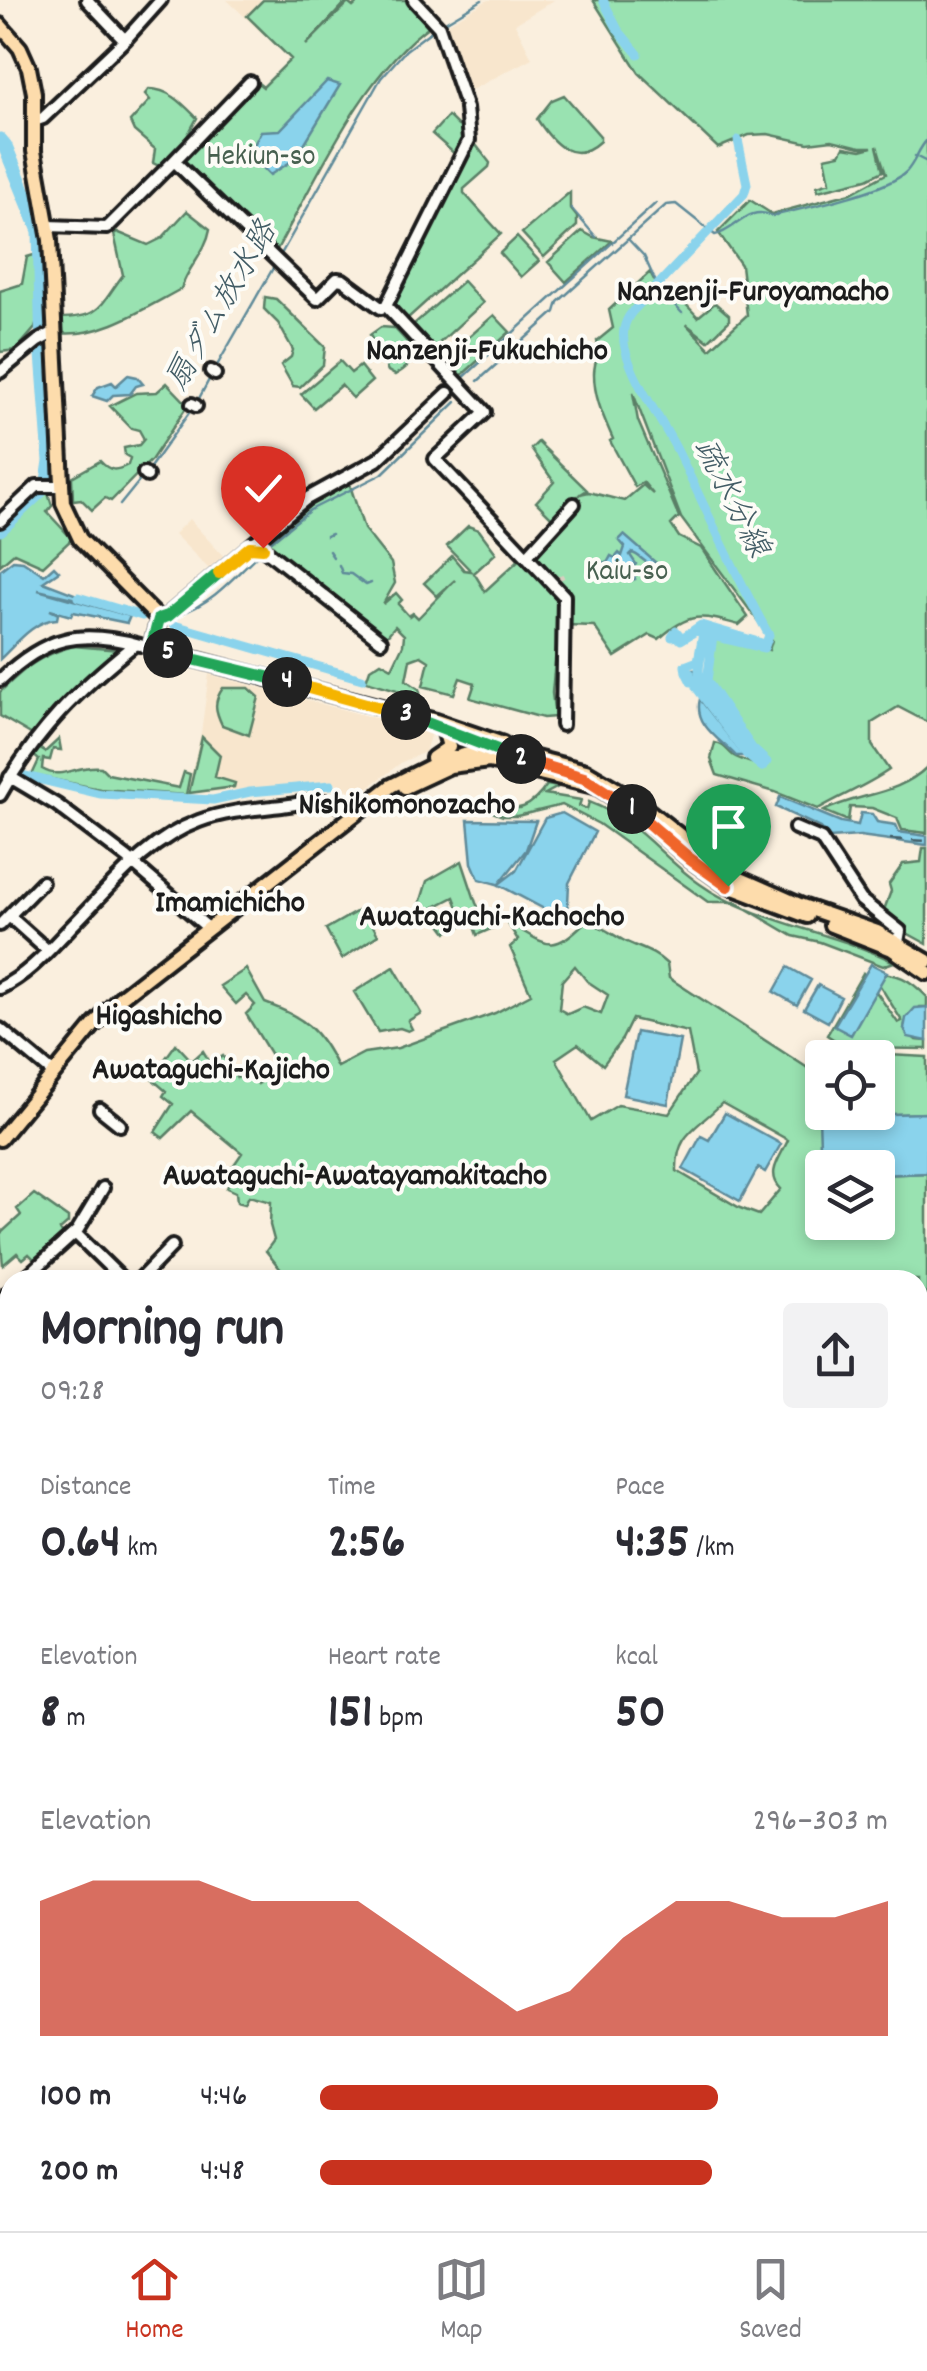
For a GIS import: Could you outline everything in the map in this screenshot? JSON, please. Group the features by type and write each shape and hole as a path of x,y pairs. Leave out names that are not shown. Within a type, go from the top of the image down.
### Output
{"main road":[{"path":"0,25 20,48 34,94 38,178 48,226 46,336 56,486 75,533 159,619 153,641 427,721 526,761 580,776 637,812 690,859 728,886 875,940 927,973"},
{"path":"427,721 604,779 728,873 784,899 898,942 927,960"},
{"path":"354,814 395,778 445,752 449,739 444,729"},
{"path":"0,1139 107,1011 390,786 459,755 493,747 528,754"},
{"path":"354,814 432,774 470,762 500,761 598,787"}],"street":[{"path":"87,0 124,40"},
{"path":"34,120 43,118 161,0"},
{"path":"174,161 317,299 337,280 343,280 381,308 386,306 469,140 465,105 438,26 414,0"},
{"path":"48,226 107,228 250,82"},
{"path":"386,306 454,388 485,412 436,459 560,586 564,596 562,725"},
{"path":"0,372 46,336"},
{"path":"159,619 168,616 318,491 377,460 454,388"},
{"path":"246,473 285,517"},
{"path":"0,520 38,486 56,486"},
{"path":"528,556 574,504"},
{"path":"250,547 264,550 381,641"},
{"path":"0,680 30,653 65,638 95,636 136,644 153,641"},
{"path":"0,795 52,717 136,644"},
{"path":"10,777 57,806 208,928"},
{"path":"0,988 15,981 48,951 133,864 164,839 206,818 324,800 340,803 354,814"},
{"path":"795,828 821,839 860,900 900,932 898,942"},
{"path":"0,925 42,882"},
{"path":"10,916 48,951"},
{"path":"0,1029 54,1074"},
{"path":"100,1109 120,1125"},
{"path":"34,1270 75,1233 103,1188"},
{"path":"75,1233 113,1270"},
{"path":"149,1270 172,1246"}],"shaded area":[{"path":"227,0 361,0 353,8 348,4 291,60"},
{"path":"488,0 554,0 515,24 532,58 466,93 442,27"},
{"path":"189,519 227,560 213,573 174,534"},
{"path":"209,674 431,733 425,752 402,762 359,795 333,782 187,794"}],"green space":[{"name":"Hekiun-so","path":"263,0 345,3 306,45 348,3 353,7 361,0 410,0 432,24 407,45 363,98 275,253 176,161 253,79 263,87 291,59 247,16"},
{"name":"Kaiu-so","path":"593,0 927,0 927,722 898,707 872,723 872,745 889,770 818,809 717,775 711,759 715,743 762,768 768,761 752,748 709,680 715,638 769,650 772,640 681,518 633,393 638,421 679,517 671,525 679,537 701,548 748,617 739,625 706,618 688,620 659,639 650,635 615,657 594,626 567,625 566,594 531,555 580,494 589,492 624,501 643,485 653,494 643,482 635,487 610,441 613,439 598,400 594,383 597,341 613,328 609,310 650,272 667,305 677,295 698,317 715,303 729,315 729,321 708,341 686,324 710,349 747,315 741,265 718,232 750,200 772,214 851,193 886,174 877,146 883,171 818,191 817,186 830,182 825,157 840,154 844,147 872,147 832,140 808,143 768,134 749,135 718,148 639,73"},
{"path":"149,89 170,94 197,118 185,140 159,166 153,163 155,149 134,131 130,122 150,100 145,94"},
{"path":"564,95 600,136 600,141 581,152 557,144 537,119 552,100"},
{"path":"448,116 458,126 464,125 466,139 457,156 432,134"},
{"path":"476,145 489,167 464,193 501,234 407,319 396,308 395,296"},
{"path":"570,192 570,208 577,217 577,226 544,257 522,233"},
{"path":"187,211 210,229 181,289 107,326 59,333 58,318 91,313 123,275 114,234 148,245 162,238"},
{"path":"582,231 612,241 566,282 548,262"},
{"path":"517,237 539,261 521,277 500,253"},
{"path":"34,255 38,259 35,328 16,350 0,352 0,291 22,284 27,257"},
{"path":"463,281 483,303 435,347 414,324"},
{"path":"265,297 276,299 325,347 323,365 300,387 293,386 281,365 293,350 278,323 264,309"},
{"path":"494,315 510,332 461,376 445,358"},
{"path":"381,327 394,328 413,353 410,363 395,375 388,371 370,335"},
{"path":"340,361 351,373 360,366 372,381 353,398 341,385 314,408 301,394"},
{"path":"167,383 188,405 152,459 111,501 105,498 92,510 81,499 73,500 72,477 100,461 113,469 128,465 130,458 124,448 139,445 144,439 110,406 136,393 157,392"},
{"path":"538,442 587,490 569,502 557,523 536,502 554,482 531,449"},
{"path":"348,479 364,529 391,563 395,583 383,604 396,593 402,600 398,604 409,616 413,613 418,618 455,580 437,596 424,583 452,556 464,570 471,571 447,546 468,526 479,530 496,553 474,573 485,591 523,556 561,596 552,693 555,717 543,718 470,698 475,683 460,678 454,694 423,686 429,661 421,656 410,660 406,680 419,689 421,697 366,681 370,669 381,662 392,668 404,635 395,626 385,638 259,545 315,497"},
{"path":"47,490 52,506 47,512 72,539 43,566 14,553 0,565 0,531"},
{"path":"73,646 120,650 94,671 34,736 0,716 0,692 33,664"},
{"path":"223,688 249,688 259,697 249,735 222,725 216,706"},
{"path":"202,737 220,755 215,777 235,783 234,787 189,793"},
{"path":"59,739 61,750 53,749 50,760 43,759 42,769 63,773 101,767 108,774 179,788 184,772 190,774 186,795 100,789 32,775 39,760 31,753 35,746 45,752"},
{"path":"927,767 927,833 902,830 897,818 872,808 850,807 848,821 824,811 903,784"},
{"path":"547,785 558,787 545,794 581,800 579,806 587,809 589,802 622,819 685,873 732,902 708,902 599,824 562,805 517,816 503,816 482,808 524,807"},
{"path":"923,848 927,848 927,944 907,933 884,910 891,891 889,884 903,864 921,862"},
{"path":"462,861 476,903 491,929 477,935 472,921 447,932 441,924 454,918 459,910 454,897 425,916 419,907 427,881"},
{"path":"363,908 378,935 342,959 326,929"},
{"path":"746,909 894,962 883,966 793,936"},
{"path":"507,922 540,941 556,943 585,922 667,964 669,978 805,1066 805,1130 820,1130 821,1150 805,1150 805,1240 895,1240 895,1174 927,1173 927,1270 281,1270 266,1251 274,1240 271,1202 249,1196 245,1204 237,1202 236,1192 227,1188 232,1176 229,1172 242,1153 191,1111 163,1138 155,1132 173,1104 163,1096 166,1091 151,1078 176,1044 192,1061 203,1051 211,1064 223,1056 237,1078 251,1072 258,1084 267,1078 264,1072 276,1063 246,1014 255,1005 246,995 236,1004 220,986 246,969 265,1003 309,1026 337,1067 364,1053 398,1048 495,1013 531,994 510,947 518,940","holes":["575,966 587,981 608,995 601,1014 583,1007 568,1014 559,1009 562,981","632,1019 688,1032 696,1074 669,1114 618,1105 591,1121 556,1059 578,1044 603,1065","722,1103 788,1140 774,1171 781,1189 759,1215 677,1171 684,1140"]},
{"path":"394,967 421,1013 408,1021 412,1029 408,1031 400,1028 378,1032 354,992"},
{"path":"863,973 898,1023 902,1021 872,973 902,978 927,997 927,1007 920,1007 904,1029 916,1040 927,1041 927,1049 895,1049 895,1040 835,1040 827,1035"},
{"path":"895,1055 927,1057 927,1113 895,1114"},
{"path":"34,1194 68,1218 68,1223 60,1230 63,1234 34,1259 29,1254 23,1259 17,1253 3,1265 0,1234 21,1215 17,1209"}],"water":[{"path":"327,81 340,85 295,159 270,175 255,160 254,145 261,131 280,130"},
{"path":"128,375 143,384 130,394 113,395 107,401 92,396 98,387 112,382 116,386"},
{"path":"624,535 655,562 652,565 632,553 635,579 631,580 617,565 619,574 611,580 592,566 591,560 607,563 611,556 622,556 625,547 619,540"},
{"path":"13,560 23,561 44,575 54,566 59,571 43,582 85,601 38,590 130,616 127,623 50,610 58,614 57,619 33,628 0,659 0,570"},
{"path":"700,699 744,756 736,756 704,724"},
{"path":"780,797 841,822 858,825 861,813 872,814 877,822 896,825 899,832 927,836 927,845 860,836 829,838 821,828 776,807"},
{"path":"562,813 595,832 569,883 563,919 497,884 479,879 472,863 468,820 536,821 526,850 499,884 516,871 545,818"},
{"path":"871,964 887,972 851,1035 834,1026"},
{"path":"788,967 811,980 797,1005 774,992"},
{"path":"818,985 841,997 828,1022 804,1009"},
{"path":"927,1007 927,1041 908,1037 904,1029 906,1018 915,1008"},
{"path":"636,1032 680,1040 668,1104 623,1095"},
{"path":"725,1113 781,1144 765,1172 758,1168 740,1201 683,1169 701,1136 709,1140"},
{"path":"927,1113 927,1173 895,1174 895,1150 820,1150 819,1130 895,1130 895,1114"}],"waterway":[{"name":"扇ダム放水路","path":"440,25 482,0"},
{"name":"疏水分線","path":"603,0 618,30 638,54"},
{"name":"扇ダム放水路","path":"280,256 381,78 406,50 434,29"},
{"path":"0,140 40,231 51,461 48,481 0,529"},
{"name":"疏水分線","path":"738,140 747,184 744,194 632,312 624,338 635,374 769,635 765,646 708,631 699,671 715,707 764,764"},
{"path":"478,381 666,205 676,204 715,235 756,213 772,216 881,186 906,172 927,140"},
{"path":"915,156 927,162"},
{"path":"408,319 462,379 656,203"},
{"path":"571,208 596,237"},
{"path":"628,239 644,256 658,287 682,313"},
{"name":"扇ダム放水路","path":"215,369 276,263"},
{"name":"扇ダム放水路","path":"196,404 211,376"},
{"path":"268,544 310,510 382,474 456,402"},
{"name":"扇ダム放水路","path":"146,473 191,410"},
{"name":"扇ダム放水路","path":"120,505 141,479"},
{"path":"326,536 331,534"},
{"path":"329,551 333,557"},
{"path":"179,614 212,597 258,554"},
{"path":"339,565 342,573 351,574 366,585 371,583"},
{"path":"78,597 142,616"},
{"path":"174,625 362,679"},
{"path":"701,625 765,644 764,648 713,636 707,681 752,748 767,762 762,767 747,755 696,687 696,679 691,682 687,674 690,673 686,672 685,666 698,661 703,633 696,631 681,640 672,637 676,631 682,638 701,625"},
{"path":"686,670 699,670"},
{"path":"688,676 698,671"},
{"path":"17,774 101,794 213,800 250,792 331,785"}],"ferry route":[{"path":"890,839 927,841"}],"tunnel":[{"path":"558,576 560,580"}],"district":[{"name":"Nanzenji-Furoyamacho","path":"753,294"},
{"name":"Nanzenji-Fukuchicho","path":"487,353"},
{"name":"Nishikomonozacho","path":"407,807"},
{"name":"Imamichicho","path":"230,905"},
{"name":"Awataguchi-Kachocho","path":"492,919"},
{"name":"Higashicho","path":"159,1018"},
{"name":"Awataguchi-Kajicho","path":"211,1072"},
{"name":"Awataguchi-Awatayamakitacho","path":"355,1178"}],"route":[{"path":"263,548 250,547 168,616 159,619 151,648 345,696 427,721 526,761 580,776 637,812 690,859 728,886"}]}
